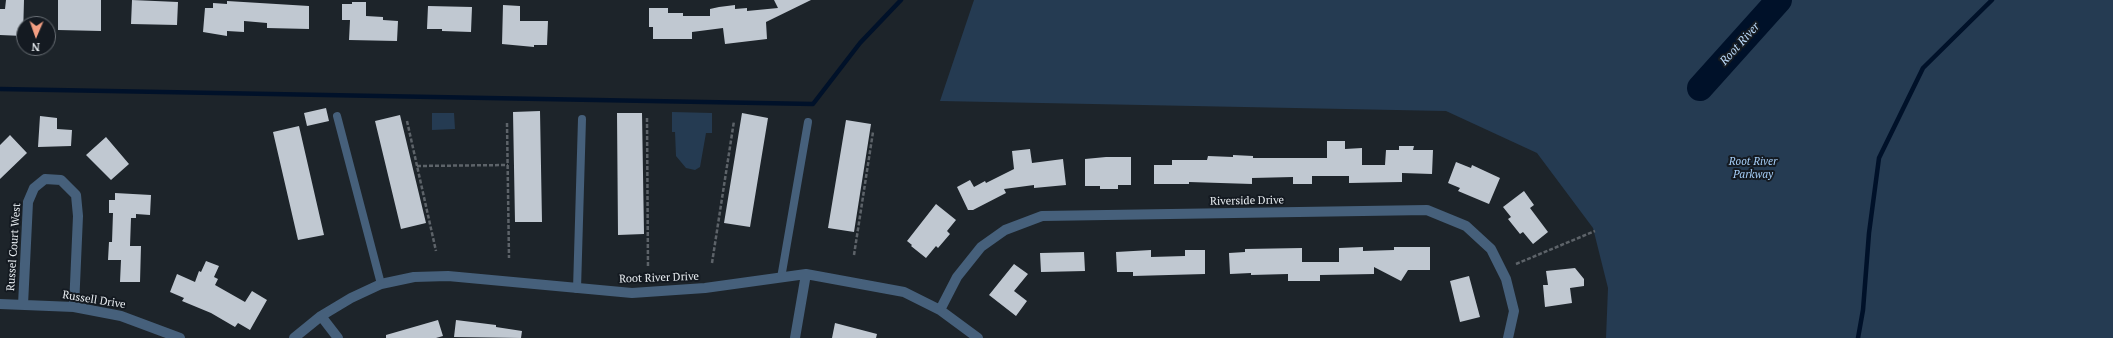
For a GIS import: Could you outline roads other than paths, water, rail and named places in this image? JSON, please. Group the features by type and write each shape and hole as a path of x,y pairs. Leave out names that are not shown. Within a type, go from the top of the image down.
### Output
{"street":[{"name":"Russel Court West","path":"23,305 28,202 34,188 45,179 61,180 76,195 78,216 74,307"},
{"name":"Riverside Drive","path":"940,310 956,277 981,247 1005,230 1042,216 1426,210 1466,226 1491,249 1506,279 1514,311 1508,338"},
{"name":"Root River Drive","path":"294,338 321,316 351,298 381,284 414,277 448,276 632,293 705,288 806,274 904,292 940,310 978,338"},
{"path":"795,338 806,274"},
{"name":"Russell Drive","path":"0,304 74,307 121,316 180,338"},
{"path":"321,316 338,338"}],"lane":[{"path":"337,116 381,284"},
{"path":"577,289 582,119"},
{"path":"781,278 808,122"}],"waterway":[{"path":"0,89 813,104 860,43 901,0"},
{"name":"Root River","path":"1700,88 1779,0"},
{"path":"1858,338 1863,310 1869,233 1879,158 1923,68 1992,0"}],"park label":[{"name":"Root River Parkway","path":"1753,168"}]}
